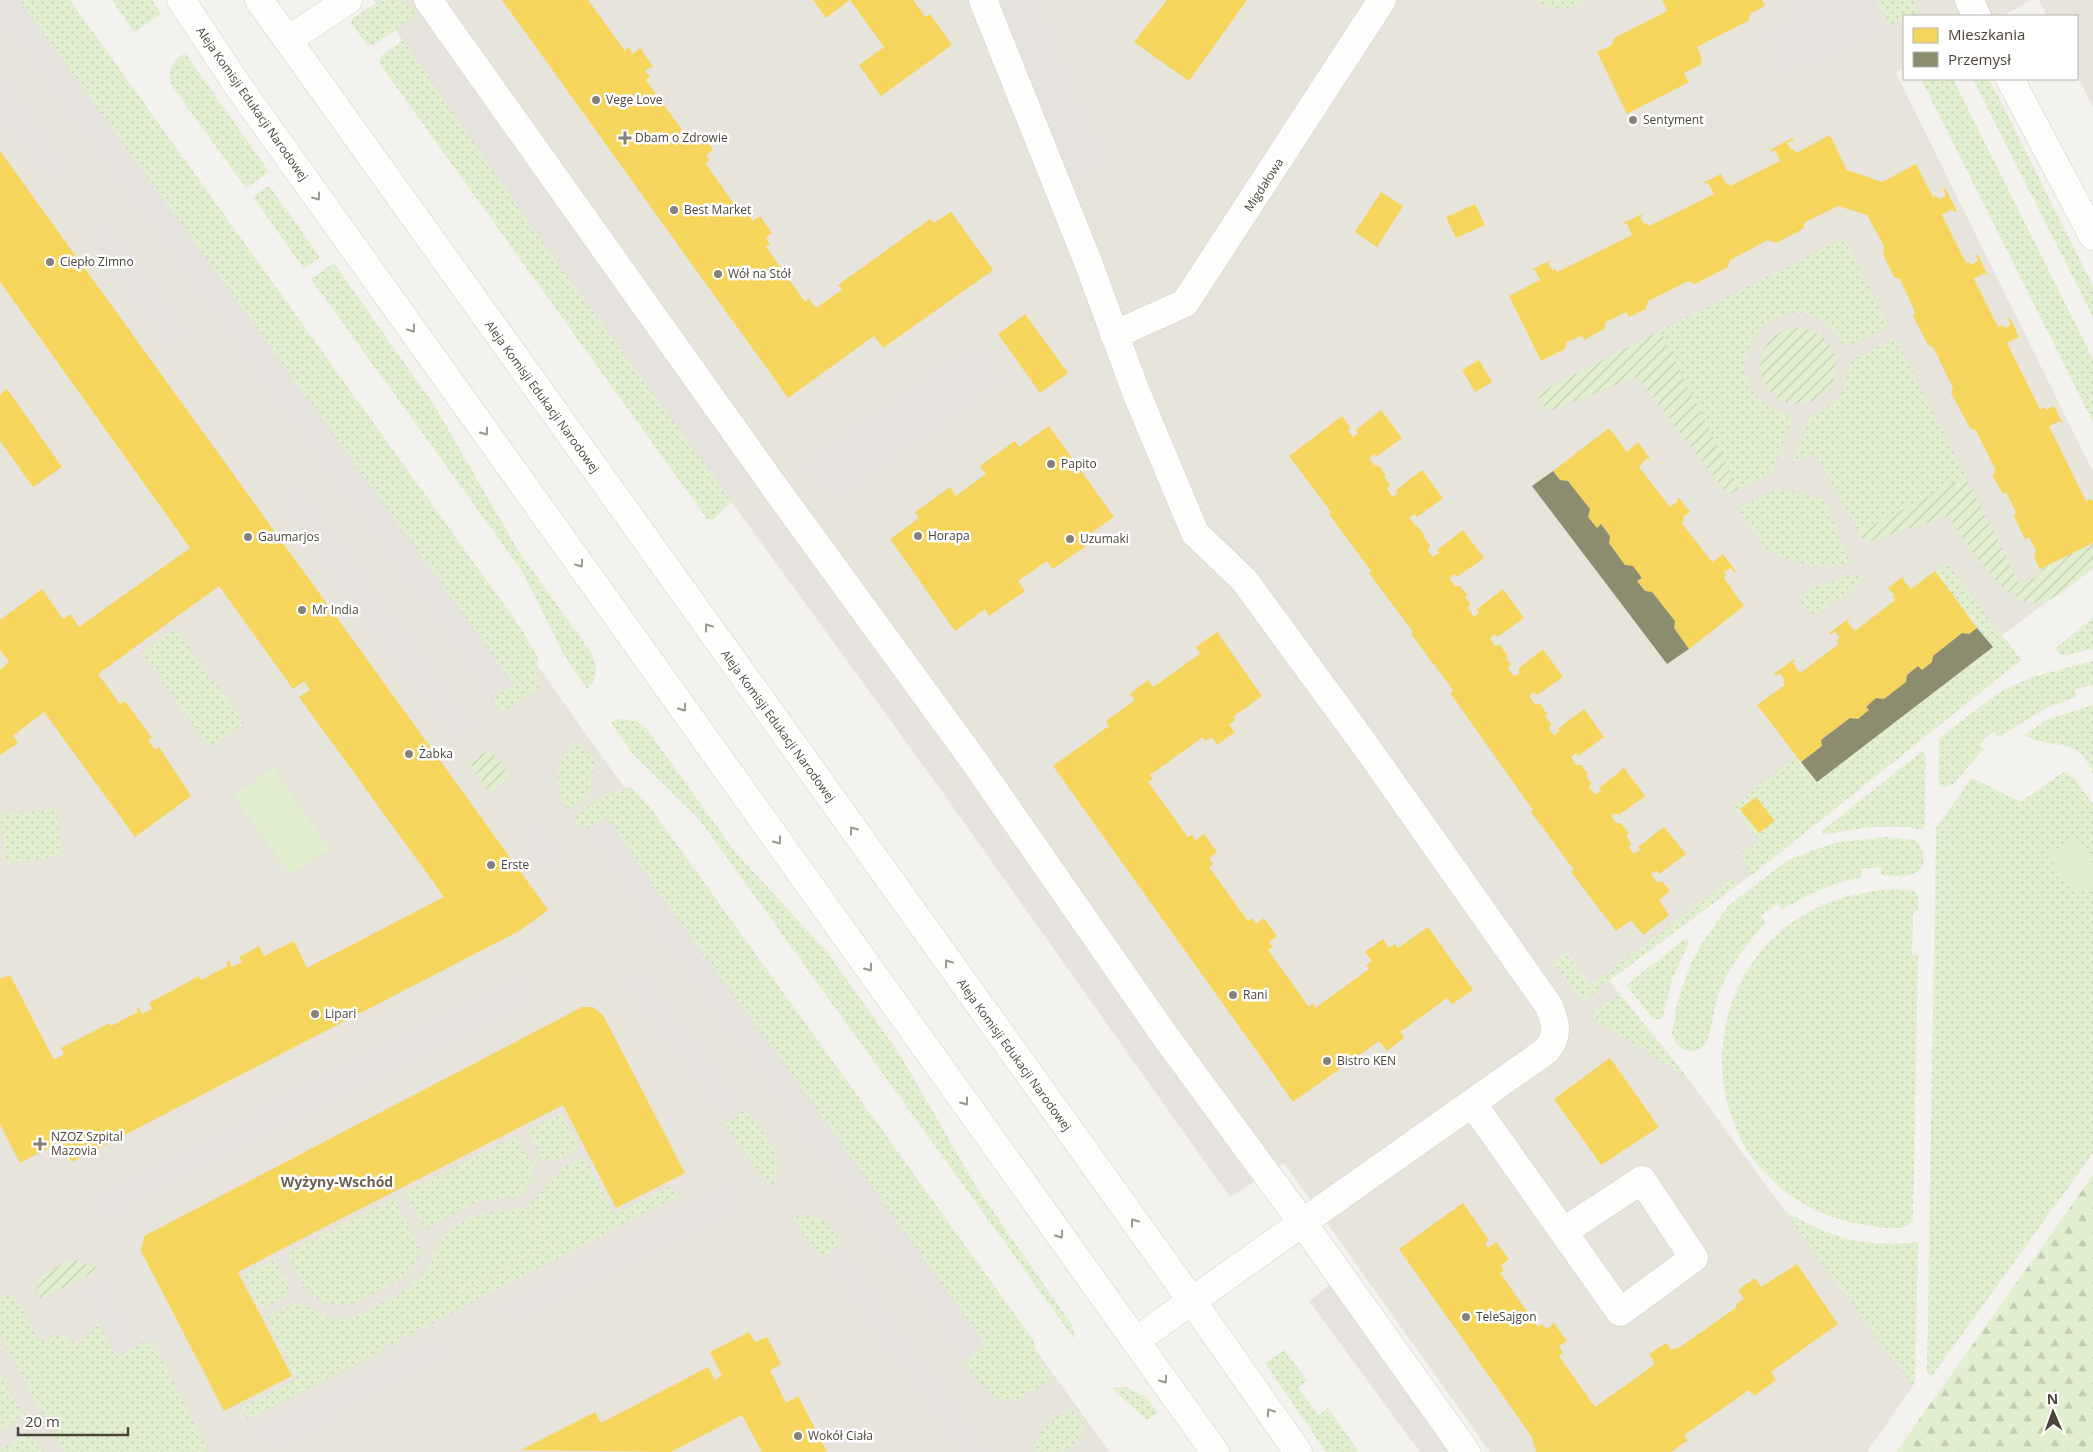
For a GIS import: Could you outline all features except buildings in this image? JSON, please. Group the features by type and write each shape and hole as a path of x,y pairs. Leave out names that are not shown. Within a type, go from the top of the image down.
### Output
{"street":[{"name":"Aleja Komisji Edukacji Narodowej","path":"181,0 238,86 1216,1452"},
{"name":"Aleja Komisji Edukacji Narodowej","path":"259,0 1192,1301 1298,1452"},
{"path":"288,40 348,0"},
{"path":"428,0 767,477 974,761 1164,1036 1302,1222 1466,1452"},
{"path":"982,0 1088,262 1114,335 1195,533 1244,580 1365,745 1549,1006 1557,1028 1554,1041 1547,1050 1136,1341"},
{"name":"Migdałowa","path":"1114,335 1185,303 1382,0"},
{"path":"1969,0 1976,15"},
{"path":"2011,80 2093,236"},
{"path":"1473,1104 1620,1312 1694,1258 1642,1180 1564,1231"}],"shaded area":[{"path":"0,0 67,0 600,754 1110,1452 0,1452"},
{"path":"0,0 19,0 514,684 494,698 494,703 0,20"},
{"path":"374,0 2032,0 2004,15 1903,15 1903,69 1896,73 2093,472 2093,568 2002,635 2021,660 1738,885 1732,879 1590,986 1567,952 1553,962 1582,1001 1609,981 1687,1077 1913,1386 1867,1452 1490,1452 1284,1163 1230,1197 944,794 556,261"},
{"path":"983,0 1038,0 1110,166 1057,184"},
{"path":"1790,0 1874,0 1887,28 1783,77 1762,34 1798,17"},
{"path":"2039,0 2093,0 2093,107 2078,77 2078,15 2046,15"},
{"path":"427,27 755,485 732,501 556,261 405,43"},
{"path":"0,69 72,169 49,183 0,116"},
{"path":"107,217 194,337 187,336 169,349 86,234"},
{"path":"977,341 1008,380 832,504 802,464"},
{"path":"295,478 479,731 472,731 455,744 276,497 294,483"},
{"path":"766,506 955,770 936,783 747,520"},
{"path":"1212,523 1258,565 1546,957 1533,967 1199,537"},
{"path":"962,779 1252,1182 1230,1197 944,794"},
{"path":"540,817 570,860 564,858 544,872 520,838 541,823"},
{"path":"607,817 657,891 786,1066 986,1345 964,1361 582,829 587,830"},
{"path":"533,967 529,1001 99,1224 101,1192"},
{"path":"646,972 745,1109 725,1124 620,977"},
{"path":"734,1181 747,1205 511,1327 499,1303"},
{"path":"842,1244 990,1452 960,1452 940,1425 822,1258"},
{"path":"105,1276 140,1343 115,1356 81,1288"},
{"path":"1332,1283 1456,1452 1420,1452 1309,1301"},
{"path":"437,1336 449,1359 268,1452 256,1429"}],"green space":[{"path":"20,0 70,0 523,631 538,658 535,683 539,687 502,712 494,703 494,698 514,683 469,667 464,663 465,657 484,643 461,611 438,625 434,619 454,601 432,570 412,584 406,582 404,578 424,560 402,529 378,542 374,538 394,518 371,487 347,490 364,477 312,404 288,418 285,410 255,367 275,353 252,321 227,324 245,312 222,280 199,294 195,290 215,270 192,239 173,252 167,251 165,248 167,241 185,228 162,198 139,211 135,207 138,200 155,187 132,156 109,170 106,167 106,162 126,147 103,115 84,129 75,125 75,121 95,105 73,73 53,87 46,84 47,78 66,64 43,33 19,46 16,42 19,36 36,23"},
{"path":"112,0 152,0 161,14 134,32"},
{"path":"381,0 402,2 409,6 417,15 374,45 367,45 351,23 353,18"},
{"path":"1536,0 1586,0 1567,8 1555,8"},
{"path":"1877,0 1913,0 1919,12 1912,15 1903,15 1903,20 1890,26"},
{"path":"403,40 556,261 732,501 713,520 707,519 379,63 381,56"},
{"path":"185,53 269,172 246,188 172,86 170,71 177,59"},
{"path":"1922,80 1954,80 2093,359 2093,422"},
{"path":"1974,80 1989,80 1999,98 2093,286 2093,317"},
{"path":"266,187 270,187 320,257 304,269 253,197"},
{"path":"1844,238 1888,326 1845,347 1823,321 1798,313 1776,318 1757,334 1746,355 1747,379 1761,401 1793,417 1772,472 1739,489 1660,331"},
{"path":"334,263 436,408 516,547 592,654 596,673 587,689 564,655 522,571 311,279"},
{"path":"1798,328 1812,331 1825,339 1833,352 1836,366 1833,380 1825,393 1812,401 1798,404 1784,401 1771,393 1763,380 1760,366 1763,352 1771,339 1784,331"},
{"path":"1660,331 1739,489 1728,495 1637,377 1547,412 1537,394"},
{"path":"1895,338 1966,477 1859,532 1815,453 1792,463 1810,416 1828,407 1840,396 1846,381 1849,361"},
{"path":"1966,477 2020,585 2043,574 2040,569 2093,543 2093,568 2057,595 2035,603 2022,600 1997,582 1985,569 1948,516 1864,543 1859,532"},
{"path":"1777,489 1823,499 1850,562 1820,565 1796,562 1776,554 1764,545 1738,508"},
{"path":"1946,562 2021,660 1751,876 1741,854 1759,841 1733,807 1796,756 1817,782 1993,648 1935,571"},
{"path":"1855,573 1862,574 1863,578 1857,586 1814,615 1806,610 1801,603 1802,594 1807,590"},
{"path":"2093,618 2093,649 2065,655 2059,654 2058,646"},
{"path":"175,629 244,723 210,748 142,653"},
{"path":"2093,661 2093,685 2075,689 2076,697 2048,707 1999,737 1994,731 1979,744 1984,749 1953,784 1944,788 1939,785 1939,738 1998,693 2032,677"},
{"path":"2093,705 2093,774 2087,761 2072,748 2035,740 2024,735 2048,719"},
{"path":"618,719 637,721 646,728 736,853 827,952 899,1053 977,1188 1072,1325 1075,1340 699,819 631,752 611,723"},
{"path":"576,742 583,751 595,758 589,795 568,809 559,791 558,774 563,758"},
{"path":"490,749 510,777 490,793 469,763"},
{"path":"1921,752 1926,754 1925,826 1922,830 1910,827 1870,827 1824,834 1822,831"},
{"path":"272,768 329,848 291,875 234,796"},
{"path":"2065,771 2075,779 2093,804 2093,1153 1932,1376 1927,1373 1936,828 1972,778 2021,802"},
{"path":"631,787 652,810 1034,1341 1036,1353 1053,1378 1023,1396 1012,1400 1003,1400 994,1396 986,1389 964,1361 985,1345 963,1315 942,1330 934,1319 956,1304 934,1274 912,1288 904,1277 926,1262 904,1232 883,1247 786,1066 764,1082 726,1030 747,1015 666,902 645,917 637,905 657,891 635,857 610,870 629,848 607,817 584,830 574,816 608,795"},
{"path":"57,809 62,856 6,863 0,815"},
{"path":"1885,837 1915,840 1923,854 1924,860 1921,869 1910,875 1899,876 1881,875 1881,867 1861,869 1862,877 1840,882 1820,890 1782,910 1777,904 1761,916 1766,922 1744,949 1726,977 1717,999 1711,1028 1705,1044 1695,1051 1690,1051 1676,1044 1672,1033 1677,1004 1690,965 1700,946 1728,906 1787,861 1838,842"},
{"path":"2075,837 2093,863 2093,885 2076,896 2048,855"},
{"path":"1732,879 1738,885 1582,1001 1553,962 1566,952 1590,986"},
{"path":"1898,889 1915,891 1918,896 1918,910 1913,911 1912,954 1918,955 1913,1220 1910,1224 1900,1228 1888,1228 1871,1226 1803,1203 1755,1162 1729,1108 1722,1049 1737,991 1771,941 1824,905"},
{"path":"1685,939 1688,939 1689,942 1673,977 1663,1016 1660,1020 1653,1019 1626,985"},
{"path":"1619,993 1687,1077 1597,1021 1591,1014"},
{"path":"745,1109 772,1146 777,1165 772,1189 725,1124"},
{"path":"561,1113 578,1147 551,1162 543,1160 527,1130"},
{"path":"516,1136 533,1167 530,1184 519,1196 476,1202 425,1229 405,1192"},
{"path":"584,1157 615,1215 671,1185 677,1196 248,1419 242,1407 297,1379 266,1318 298,1302 328,1318 356,1317 407,1289 428,1268 433,1254 457,1296 547,1247 527,1208 560,1170"},
{"path":"2093,1175 2093,1452 1896,1452"},
{"path":"394,1198 420,1248 416,1263 403,1276 361,1300 343,1305 314,1297 304,1286 287,1253"},
{"path":"526,1208 546,1246 457,1294 434,1253 450,1229 477,1214"},
{"path":"1783,1210 1817,1228 1848,1239 1880,1243 1918,1242 1915,1382 1913,1386"},
{"path":"804,1215 824,1221 842,1244 822,1258 791,1217"},
{"path":"275,1259 290,1289 289,1294 262,1309 244,1275"},
{"path":"76,1260 100,1269 41,1299 36,1289 39,1277 68,1261"},
{"path":"6,1294 12,1295 17,1300 40,1343 60,1334 78,1346 98,1321 115,1356 144,1342 148,1341 154,1344 206,1446 207,1452 63,1452 0,1334 0,1297"},
{"path":"1284,1350 1307,1380 1298,1388 1319,1415 1328,1408 1359,1452 1326,1452 1265,1363"},
{"path":"0,1374 24,1417 0,1429"},
{"path":"1126,1387 1146,1397 1158,1413 1147,1420 1111,1388"},
{"path":"1072,1407 1085,1426 1077,1441 1068,1449 1062,1451 1035,1452 1038,1437 1042,1431 1053,1420"},
{"path":"33,1433 43,1452 0,1452 0,1450"}],"place":[{"name":"Vege Love","path":"596,100"},
{"name":"Sentyment","path":"1633,120"},
{"name":"Dbam o Zdrowie","path":"625,138"},
{"name":"Best Market","path":"674,210"},
{"name":"Ciepło Zimno","path":"50,262"},
{"name":"Wół na Stół","path":"718,274"},
{"name":"Papito","path":"1051,464"},
{"name":"Horapa","path":"918,536"},
{"name":"Gaumarjos","path":"248,537"},
{"name":"Uzumaki","path":"1070,539"},
{"name":"Mr India","path":"302,610"},
{"name":"Żabka","path":"409,754"},
{"name":"Erste","path":"491,865"},
{"name":"Rani","path":"1233,995"},
{"name":"Lipari","path":"315,1014"},
{"name":"Bistro KEN","path":"1327,1061"},
{"name":"NZOZ Szpital Mazovia","path":"40,1144"},
{"name":"TeleSajgon","path":"1466,1317"},
{"name":"Wokół Ciała","path":"798,1436"}],"district":[{"name":"Wyżyny-Wschód","path":"337,1182"}]}
